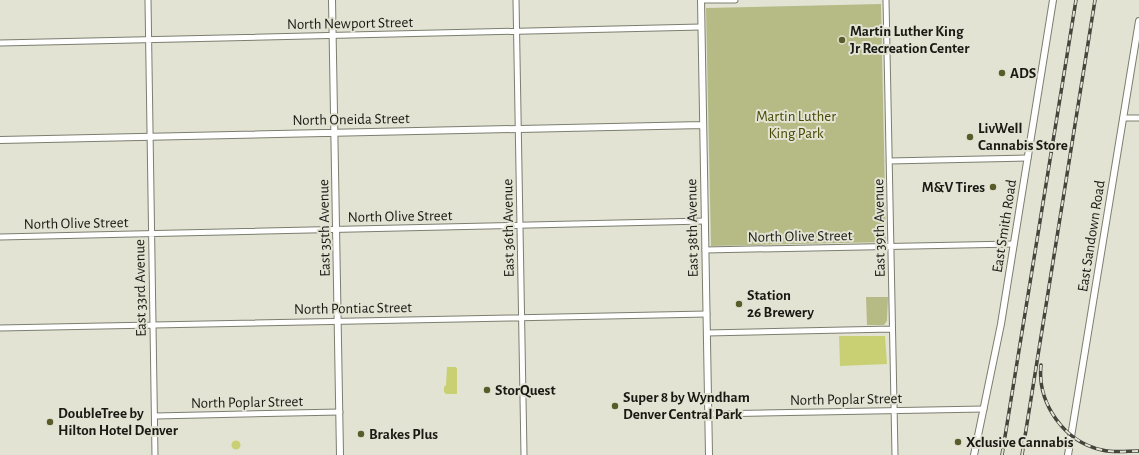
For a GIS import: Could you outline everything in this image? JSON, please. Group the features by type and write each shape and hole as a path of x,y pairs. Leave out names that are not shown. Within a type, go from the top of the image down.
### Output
{"street":[{"name":"East 33rd Avenue","path":"148,0 155,455"},
{"name":"East 35th Avenue","path":"332,0 340,455"},
{"name":"East 36th Avenue","path":"516,0 524,455"},
{"path":"701,0 735,0"},
{"name":"East 38th Avenue","path":"701,0 710,455"},
{"name":"East 39th Avenue","path":"886,0 895,455"},
{"name":"East Smith Road","path":"974,455 999,337 1053,0"},
{"name":"East Sandown Road","path":"1068,455 1139,21"},
{"name":"North Newport Street","path":"0,43 701,27"},
{"path":"1123,118 1139,118"},
{"name":"North Oneida Street","path":"0,140 703,125"},
{"path":"889,161 1028,158"},
{"name":"North Olive Street","path":"0,237 705,221"},
{"name":"North Olive Street","path":"706,250 1014,244"},
{"name":"North Pontiac Street","path":"0,328 707,314"},
{"path":"707,333 892,330"},
{"name":"North Poplar Street","path":"709,414 984,409"},
{"name":"North Poplar Street","path":"155,416 340,412"}],"green space":[{"name":"Martin Luther King Park","path":"881,4 886,242 711,246 706,8"},
{"path":"866,297 888,297 887,321 884,325 867,325"}],"shaded area":[{"path":"839,336 885,336 887,364 840,366"},
{"path":"447,367 456,367 457,369 457,394 446,394 444,392"},
{"path":"234,441 238,441 240,445 238,449 234,449 232,447 232,443"}],"railway":[{"path":"1002,455 1076,0"},
{"path":"1022,455 1095,0"},
{"path":"1041,365 1041,379 1044,393 1056,419 1065,430 1088,446 1102,450 1116,452 1139,451"}],"place":[{"name":"Martin Luther King Jr Recreation Center","path":"842,40"},
{"name":"ADS","path":"1002,73"},
{"name":"LivWell Cannabis Store","path":"970,137"},
{"name":"M&V Tires","path":"993,187"},
{"name":"Station 26 Brewery","path":"739,304"},
{"name":"StorQuest","path":"487,390"},
{"name":"Super 8 by Wyndham Denver Central Park","path":"615,406"},
{"name":"DoubleTree by Hilton Hotel Denver","path":"50,422"},
{"name":"Brakes Plus","path":"361,434"},
{"name":"Xclusive Cannabis","path":"958,442"}]}
